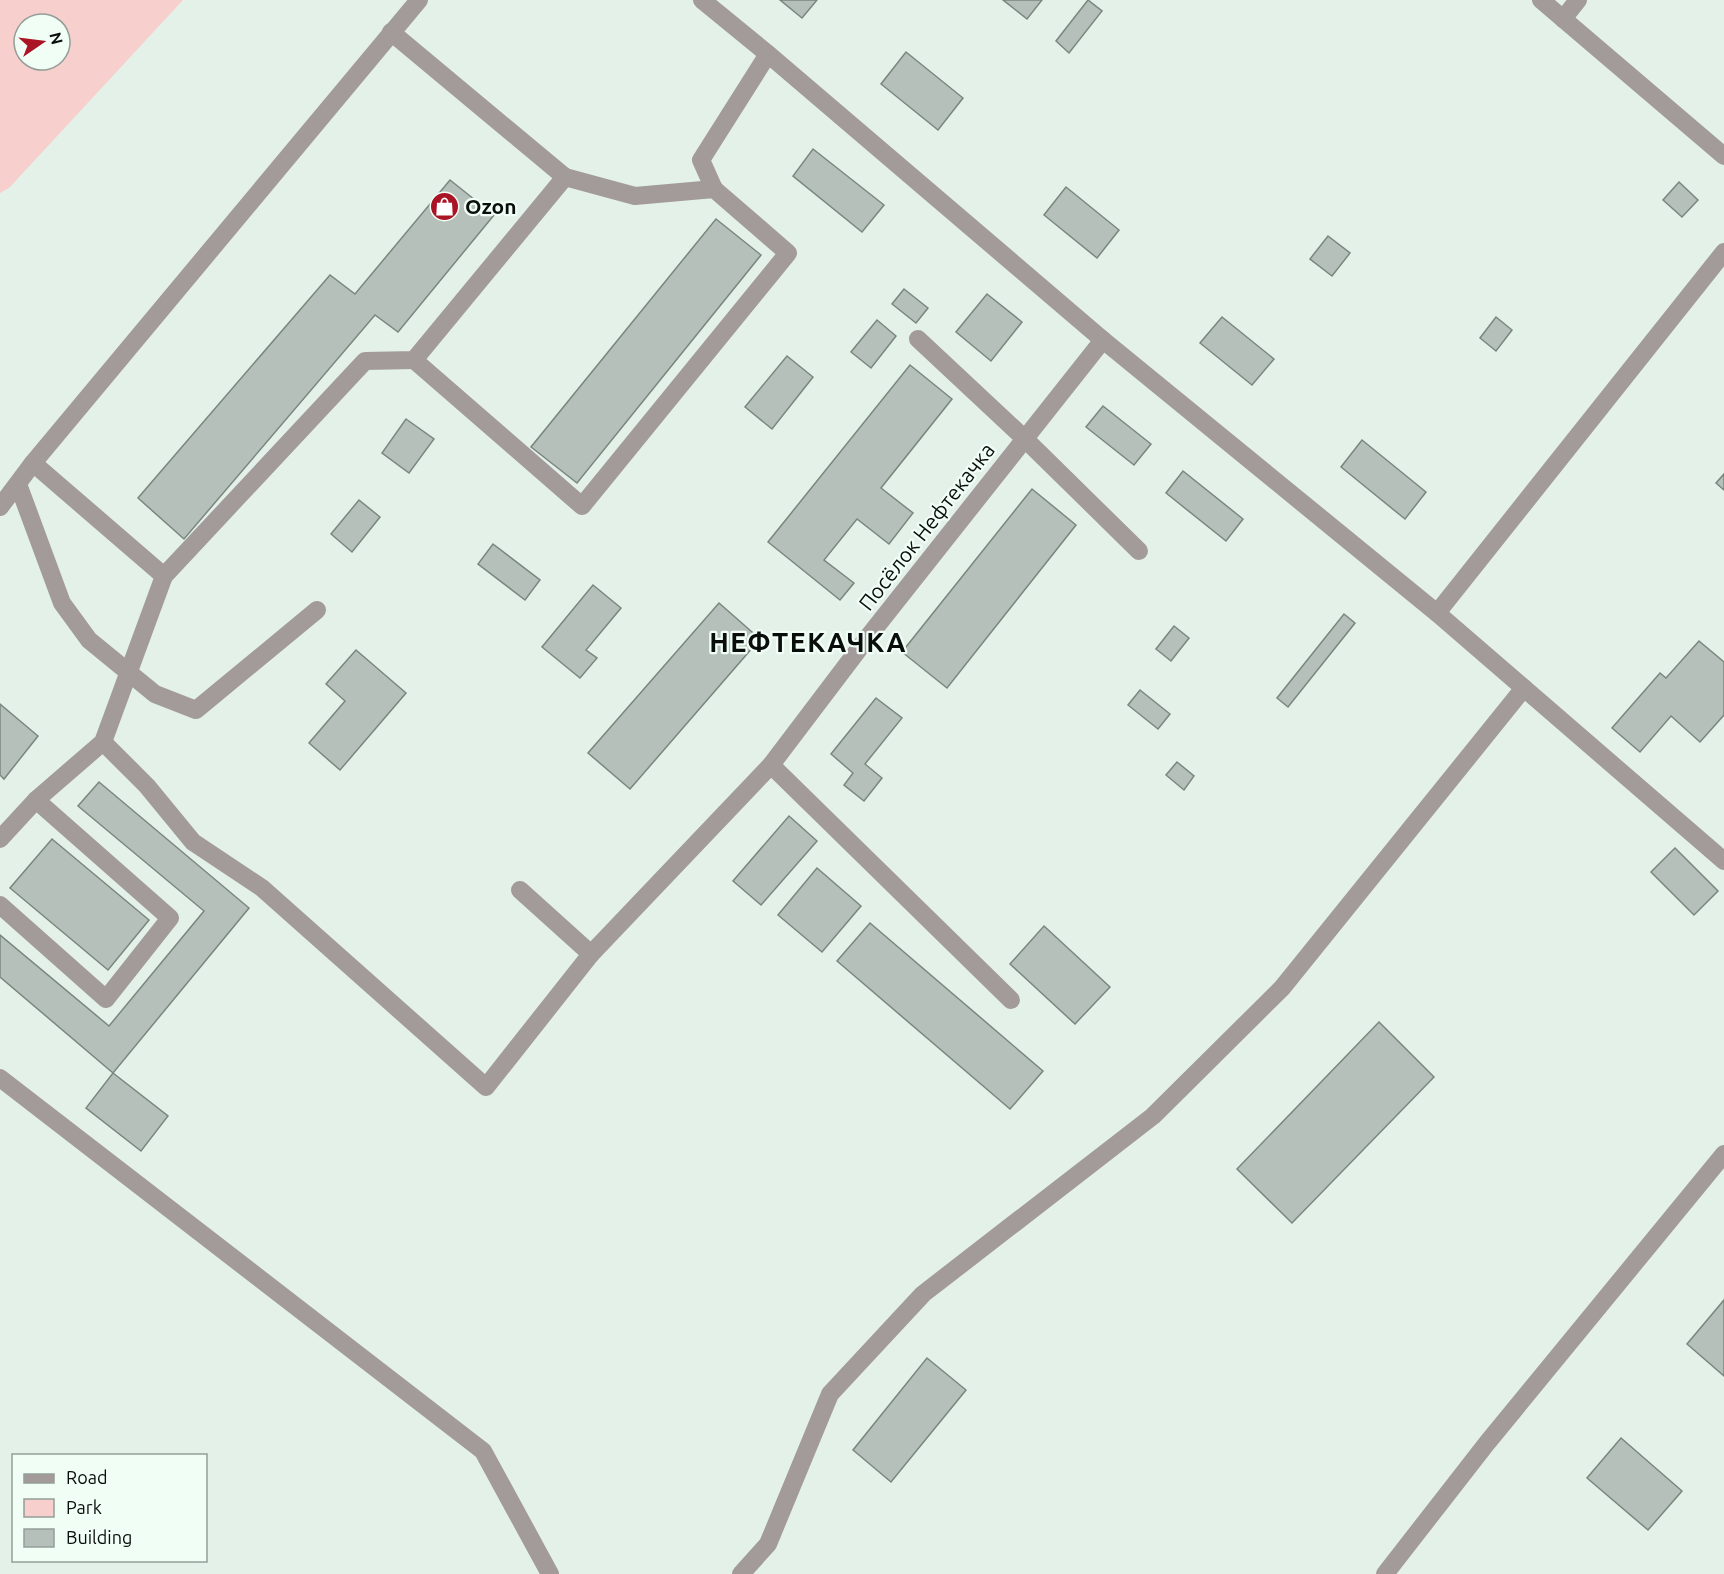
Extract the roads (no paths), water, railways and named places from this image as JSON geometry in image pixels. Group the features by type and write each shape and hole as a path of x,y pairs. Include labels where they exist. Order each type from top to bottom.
{"street":[{"path":"0,507 33,464 419,0"},
{"path":"702,0 1103,340 1437,613 1724,861"},
{"path":"1541,0 1724,156"},
{"path":"1563,19 1578,0"},
{"path":"391,32 565,177 635,196 714,189"},
{"path":"0,839 36,800 103,742 164,576 364,361 414,360 582,506 788,253 714,189 701,160 768,54"},
{"path":"414,360 565,177"},
{"path":"1437,613 1724,252"},
{"path":"918,339 1025,439 1139,551"},
{"name":"Посёлок Нефтекачка","path":"103,742 147,786 193,842 262,888 486,1087 591,954 771,765 868,637 1103,340"},
{"path":"33,464 164,576"},
{"path":"18,484 62,603 89,640 155,694 196,710 317,610"},
{"path":"741,1574 768,1544 830,1394 923,1294 1153,1116 1282,988 1524,688"},
{"path":"771,765 1011,1000"},
{"path":"0,905 106,999 170,918 36,800"},
{"path":"520,890 591,954"},
{"path":"0,1078 483,1451 550,1574"},
{"path":"1385,1574 1487,1443 1724,1154"}],"place":[{"name":"Ozon","path":"444,207"}],"district":[{"name":"НЕФТЕКАЧКА","path":"808,643"}]}
